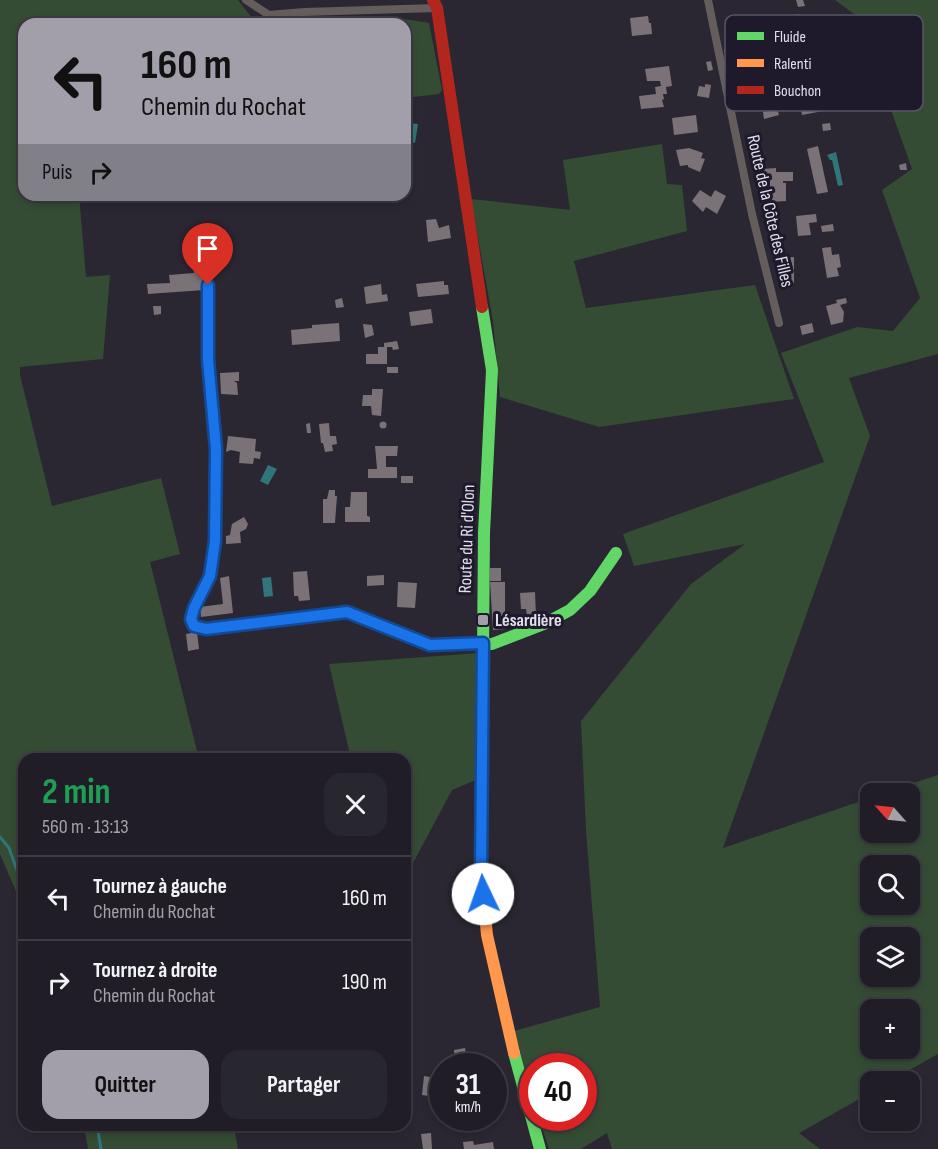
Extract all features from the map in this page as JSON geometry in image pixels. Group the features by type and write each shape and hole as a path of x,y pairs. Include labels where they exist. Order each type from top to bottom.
{"street":[{"path":"246,0 269,15 435,4"},
{"name":"Route de la Côte des Filles","path":"708,0 725,83"},
{"name":"Route du Ri d'Olon","path":"435,4 492,370 484,533 481,873 487,935 508,1029 540,1149"},
{"name":"Route de la Côte des Filles","path":"731,111 752,214 779,323"},
{"path":"208,285 208,360 216,449 215,537 210,576 191,619 194,626 206,629 347,612 430,645 492,644 544,624 570,610 590,591 616,553"}],"green space":[{"path":"0,0 238,0 252,18 18,18 18,201 80,201 86,277 110,275 103,359 20,367 20,375 52,506 161,478 180,554 150,562 198,753 18,753 18,896 0,854"},
{"path":"835,0 938,0 938,354 849,378 870,436 723,848 860,801 860,843 920,843 920,783 914,783 938,775 938,1054 908,1071 860,1071 860,1099 799,1133 820,1149 612,1149 607,1133 581,1149 549,1149 543,1131 597,1131 597,1053 520,1053 514,1031 600,1007 586,830 581,721 691,584 745,544 634,566 623,534 824,462 781,353 857,327 893,331 920,298 882,190 912,169 891,111 923,111 923,15 855,15"},
{"path":"386,16 398,18 365,18"},
{"path":"411,20 429,23 442,90 439,94 411,97"},
{"path":"662,144 667,184 682,185 687,231 574,261 586,308 755,285 794,399 599,427 500,397 493,321 471,199 570,210 563,160"},
{"path":"479,653 478,779 452,790 413,863 411,863 411,753 350,753 329,664"},
{"path":"85,1131 235,1131 238,1149 88,1149"}],"water":[{"path":"411,123 418,124 415,143 411,142"},
{"path":"836,152 843,185 838,186 832,160 827,155"},
{"path":"268,465 277,469 268,485 260,481"},
{"path":"271,577 273,596 264,597 262,578"}],"building":[{"path":"796,0 803,0 805,6 798,7"},
{"path":"648,16 652,34 632,36 630,18"},
{"path":"711,61 713,70 708,71 706,62"},
{"path":"669,66 672,86 666,87 667,94 663,94 664,107 641,109 639,96 656,94 655,87 661,86 660,81 647,81 645,69"},
{"path":"705,84 711,85 709,98 697,96 699,86 705,87"},
{"path":"778,111 779,115 764,119 763,112"},
{"path":"801,111 823,111 802,115"},
{"path":"696,115 698,132 674,135 672,118"},
{"path":"830,123 831,130 823,131 822,124"},
{"path":"818,146 828,192 817,194 807,149"},
{"path":"689,148 703,153 701,158 705,159 700,172 688,165 680,166 676,150"},
{"path":"906,163 907,170 900,170 899,165"},
{"path":"776,168 776,172 793,172 793,181 783,181 786,183 786,201 770,202 770,180 761,180 761,169"},
{"path":"700,190 711,197 715,190 726,196 717,214 706,207 703,212 692,201"},
{"path":"816,214 817,222 809,223 811,235 798,236 796,216"},
{"path":"436,219 439,228 449,225 451,238 428,242 426,220"},
{"path":"833,224 834,231 822,232 821,226"},
{"path":"831,247 832,255 839,254 841,267 837,268 839,276 827,278 822,248"},
{"path":"794,257 794,282 791,288 782,289 779,279 781,279 781,258"},
{"path":"206,262 207,271 202,272 204,290 148,294 147,284 170,283 169,275 194,273 193,264"},
{"path":"444,281 444,285 448,285 449,294 418,297 416,284"},
{"path":"381,284 382,295 387,294 388,301 366,304 364,287"},
{"path":"342,298 344,307 336,308 335,300"},
{"path":"846,298 847,303 840,305 844,312 843,322 831,325 826,306 837,303 836,300"},
{"path":"153,306 161,306 161,314 154,315"},
{"path":"431,309 433,323 411,326 409,312"},
{"path":"339,323 340,341 292,345 291,330 312,328 312,325"},
{"path":"812,323 814,332 802,335 800,326"},
{"path":"363,324 372,325 374,335 365,338"},
{"path":"397,341 399,349 393,350 392,347 387,347 387,364 366,364 366,354 378,354 378,347 384,347 384,343"},
{"path":"387,367 398,367 398,373 387,373"},
{"path":"239,372 239,381 234,381 237,383 238,395 221,394 220,373"},
{"path":"372,389 383,389 381,416 372,415 371,406 362,406 363,395 372,395"},
{"path":"383,422 386,425 383,428 380,425"},
{"path":"310,423 311,433 307,433 306,424"},
{"path":"329,423 330,436 336,436 337,444 332,445 333,451 325,452 323,443 321,443 319,424"},
{"path":"228,436 256,439 255,451 261,452 260,459 254,458 253,464 239,463 240,452 231,450 226,452"},
{"path":"375,446 398,446 397,456 386,456 386,467 397,467 397,478 368,478 368,469 377,469"},
{"path":"401,476 413,476 413,483 401,483"},
{"path":"329,490 335,490 335,496 337,496 335,523 323,523 323,499 327,499"},
{"path":"351,492 367,492 367,516 370,517 370,522 345,522 345,507 350,507"},
{"path":"244,517 248,524 246,529 240,532 241,543 226,544 226,536 230,535 232,524"},
{"path":"490,568 501,568 501,581 490,581"},
{"path":"307,571 310,600 299,601 298,596 294,596 293,572"},
{"path":"384,575 384,585 367,586 367,576"},
{"path":"229,576 233,613 201,617 200,607 223,604 220,578"},
{"path":"398,582 417,583 415,608 397,607"},
{"path":"490,582 505,582 505,629 493,630"},
{"path":"535,592 536,616 527,615 526,609 521,609 520,593"},
{"path":"197,632 199,649 188,651 186,634"},
{"path":"465,1048 466,1053 454,1053 454,1050"},
{"path":"424,1076 429,1077 429,1096 422,1095"},
{"path":"431,1133 432,1149 423,1149 421,1134"},
{"path":"473,1141 474,1145 493,1142 494,1149 464,1149 463,1142"}],"waterway":[{"path":"0,837 9,848 18,873"},
{"path":"98,1131 101,1149"}],"traffic: fast":[{"path":"208,285 208,360 216,449 214,553 210,576 194,608 191,619 194,626 206,629 347,612 430,645 492,644 544,624 570,610 590,591 616,553"},
{"path":"482,307 492,370 484,533 482,774"},
{"path":"514,1053 540,1149"}],"traffic: slow":[{"path":"482,774 481,873 487,935 514,1053"}],"traffic: jam":[{"path":"433,0 437,8 482,307"}],"place":[{"name":"Lésardière","path":"483,620"}],"route":[{"path":"208,285 208,360 216,449 214,553 210,576 194,608 191,619 194,626 206,629 347,612 430,645 483,643 481,873 483,894"}]}
